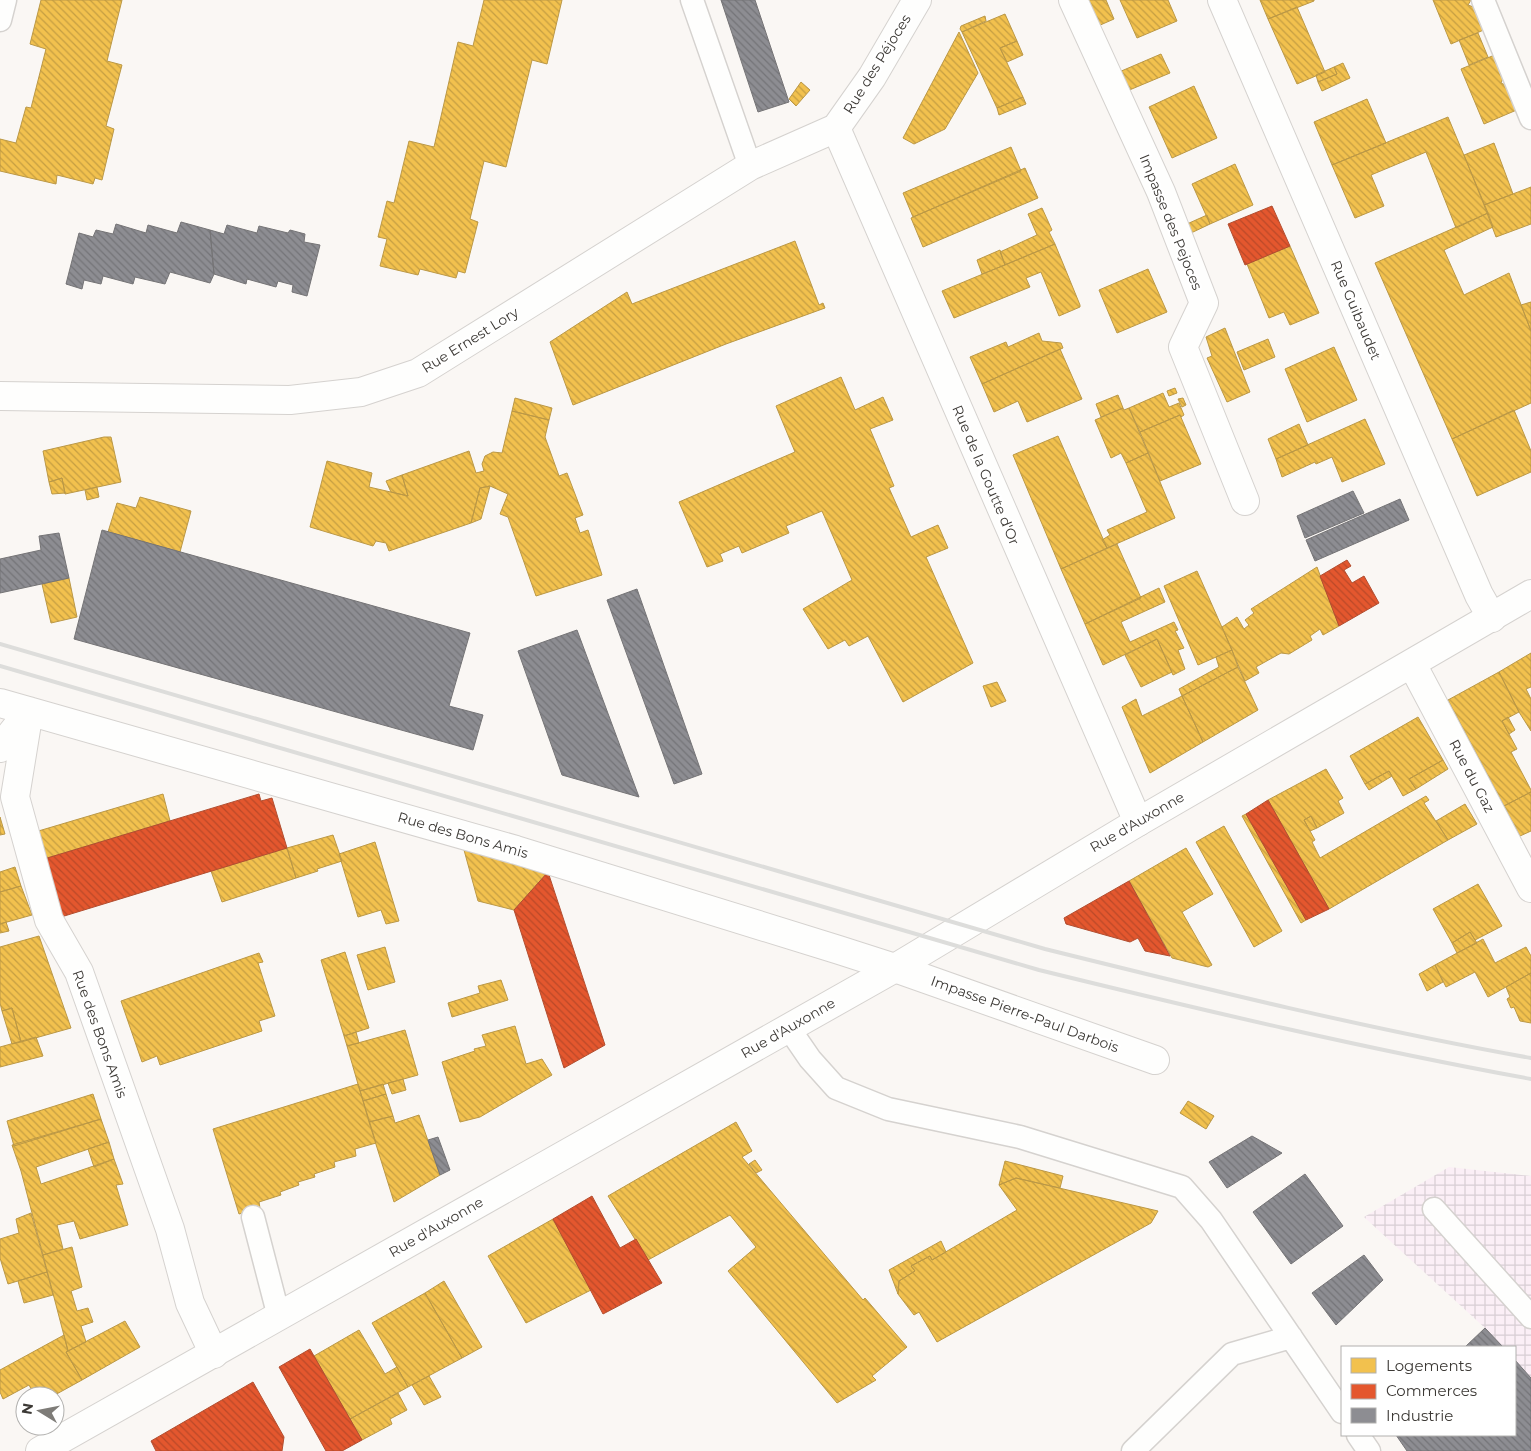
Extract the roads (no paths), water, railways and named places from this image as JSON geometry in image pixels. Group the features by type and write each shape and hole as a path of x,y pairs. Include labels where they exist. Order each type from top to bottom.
{"street":[{"name":"Rue des Péjoces","path":"836,128 872,77 917,0"},
{"name":"Impasse des Pejoces","path":"1072,0 1161,192 1204,303 1183,347 1245,501"},
{"name":"Rue Guibaudet","path":"1222,0 1479,595 1492,618"},
{"name":"Rue Ernest Lory","path":"0,396 290,400 361,392 418,373 750,166 836,128"},
{"name":"Rue de la Goutte d'Or","path":"836,128 1138,822"},
{"name":"Rue d'Auxonne","path":"40,1451 895,968 1138,822 1531,594"},
{"name":"Rue du Gaz","path":"1412,664 1531,888"},
{"name":"Rue des Bons Amis","path":"0,703 516,850 895,968"},
{"name":"Rue des Bons Amis","path":"28,711 16,796 49,920 79,972 170,1229 190,1303 214,1354"},
{"path":"0,748 28,711"},
{"name":"Impasse Pierre-Paul Darbois","path":"895,968 1155,1060"}],"lane":[{"path":"0,20 5,0"},
{"path":"692,0 750,166"},
{"path":"1484,0 1531,118"},
{"path":"788,1027 810,1059 836,1088 888,1109 1020,1137 1182,1187 1211,1220 1341,1411"},
{"path":"1434,1209 1531,1317"},
{"path":"253,1218 279,1317"},
{"path":"1134,1451 1232,1354 1291,1337"},
{"path":"1359,1436 1369,1451"}],"railway":[{"path":"0,644 1045,949 1348,1021 1531,1058"},
{"path":"0,666 1039,970 1284,1028 1407,1055 1531,1079"}]}
